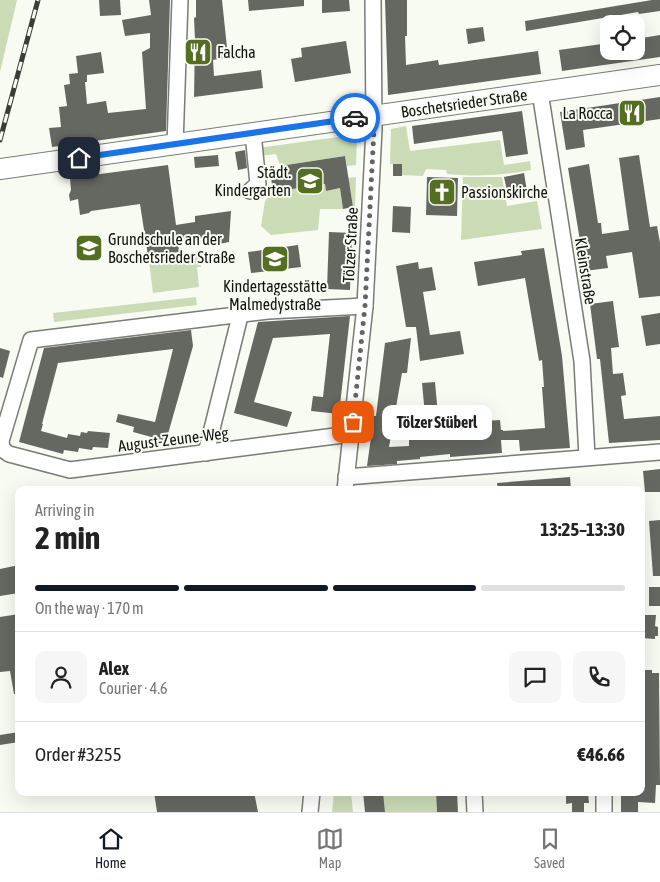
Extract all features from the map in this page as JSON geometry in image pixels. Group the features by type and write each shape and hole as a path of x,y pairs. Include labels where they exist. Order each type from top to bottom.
{"main road":[{"name":"Boschetsrieder Straße","path":"0,169 660,75"}],"street":[{"path":"175,145 180,0"},
{"name":"Tölzer Straße","path":"346,484 365,306 374,115 373,0"},
{"name":"Kleinstraße","path":"540,92 582,361 587,457"},
{"path":"250,191 258,184 253,133"},
{"path":"206,453 240,316 303,308 365,306"},
{"name":"August-Zeune-Weg","path":"240,316 31,340 2,441 2,449 9,454 70,470 351,434"},
{"path":"346,484 587,457 660,452"},
{"path":"310,812 312,796"},
{"path":"474,796 475,812"},
{"path":"604,796 604,812"}],"green space":[{"path":"0,0 17,0 0,72"},
{"path":"406,126 410,151 500,140 504,165 530,161 531,170 500,174 468,175 447,174 446,170 426,169 423,176 402,175 402,164 390,164 391,129"},
{"path":"353,135 357,140 356,165 347,166 345,156 280,166 276,154 259,156 258,148"},
{"path":"356,177 355,207 353,207 348,178"},
{"path":"463,177 502,177 507,206 537,201 542,229 461,240"},
{"path":"325,184 326,191 340,188 343,209 320,209 318,230 271,235 261,226 265,201 273,192"},
{"path":"200,255 201,267 197,267 199,287 153,293 149,262"},
{"path":"196,297 197,305 54,322 53,313"},
{"path":"334,796 351,796 353,812 332,812"},
{"path":"383,796 436,796 437,812 385,812"}],"building":[{"path":"99,0 120,0 121,15 100,16"},
{"path":"149,0 170,0 166,131 52,147 49,128 61,127 59,107 67,106 64,85 70,84 69,74 78,73 76,56 101,52 104,73 87,75 87,82 85,82 87,104 106,101 108,113 146,109 142,52 150,48 150,33 125,36 122,20 151,15"},
{"path":"196,0 222,0 228,57 213,60 214,76 261,70 263,88 194,97 194,18 196,17"},
{"path":"248,0 304,0 304,6 249,11"},
{"path":"322,0 349,0 350,11 322,13"},
{"path":"385,0 407,0 406,65 438,60 439,65 538,51 541,74 388,95"},
{"path":"660,0 660,11 639,14 638,12 620,15 600,15 600,18 526,31 525,21"},
{"path":"483,27 485,41 468,44 466,29"},
{"path":"660,35 660,57 645,59 645,38"},
{"path":"346,41 351,73 295,82 291,59 302,57 301,48"},
{"path":"600,44 600,60 639,60 562,71 559,50"},
{"path":"660,97 660,119 583,130 585,147 566,150 560,112"},
{"path":"522,111 528,154 506,157 502,131 414,144 412,126"},
{"path":"245,150 247,168 238,170 235,152"},
{"path":"218,155 219,166 195,168 194,157"},
{"path":"639,155 650,227 657,226 660,243 660,296 639,298 632,252 606,256 608,268 585,271 568,168 589,164 598,223 601,223 602,234 629,230 619,158"},
{"name":"Städt. Kindergarten","path":"345,156 353,207 343,209 340,188 326,191 325,184 273,192 271,177 281,175 280,166"},
{"path":"393,164 402,164 402,176 393,176"},
{"path":"168,165 176,225 195,222 195,216 231,211 229,242 214,245 213,237 178,242 179,252 148,256 140,204 91,211 80,215 78,199 70,201 70,178"},
{"path":"524,173 528,197 509,200 504,177"},
{"name":"Passionskirche","path":"427,177 458,178 457,216 426,215"},
{"path":"393,206 411,207 410,233 392,232"},
{"path":"329,232 352,233 350,290 327,289"},
{"name":"Kindertagesstätte Malmedystraße","path":"298,245 301,267 251,273 248,252"},
{"path":"544,248 562,356 570,448 520,451 519,440 501,440 502,453 450,457 450,454 397,461 397,464 367,466 374,416 376,416 385,343 411,338 407,373 402,373 389,447 409,446 409,436 418,436 416,427 426,426 422,383 435,382 441,433 485,430 484,421 500,420 501,430 503,431 545,428 542,360 539,361 525,278 478,286 474,262 522,255 521,251"},
{"path":"418,262 419,269 432,267 436,290 423,292 430,335 460,331 464,354 420,361 416,327 406,327 396,266"},
{"path":"613,301 619,347 611,348 613,374 623,373 626,395 621,396 624,419 660,416 660,440 609,443 600,359 597,359 590,304"},
{"path":"660,313 660,344 646,346 641,316"},
{"path":"350,316 339,414 311,411 313,396 323,397 330,334 273,338 254,402 292,412 287,427 234,413 258,322"},
{"path":"191,330 193,346 166,441 133,432 134,427 116,422 118,414 155,422 173,349 58,363 41,431 67,438 68,434 80,436 81,432 87,433 88,431 110,433 108,448 93,447 92,450 79,448 78,452 64,450 63,454 19,442 44,348"},
{"path":"0,348 10,351 3,378 0,377"},
{"path":"660,469 660,492 645,492 643,471"},
{"path":"570,477 571,486 497,486 497,483"},
{"path":"660,520 660,576 653,576 649,521"},
{"path":"15,566 15,594 0,596 0,569"},
{"path":"649,587 660,587 660,606 649,606"},
{"path":"15,615 15,694 10,671 0,672 0,617"},
{"path":"645,615 656,615 655,626 658,627 658,636 655,636 655,639 645,638"},
{"path":"645,670 652,670 652,673 659,673 660,785 656,785 655,803 638,802 638,812 621,812 621,796 645,796"},
{"path":"15,733 15,743 0,745 0,735"},
{"path":"155,796 255,796 258,812 157,812"},
{"path":"363,796 383,796 385,812 365,812"},
{"path":"436,796 457,796 458,812 437,812"},
{"path":"566,796 588,796 589,803 584,803 584,812 572,812 572,803 566,804"}],"railway":[{"path":"0,140 38,0"}],"way so far":[{"path":"353,422 365,306 374,115 355,118"}],"place":[{"name":"Falcha","path":"198,52"},
{"name":"La Rocca","path":"632,113"},
{"name":"Städt. Kindergarten","path":"310,181"},
{"name":"Passionskirche","path":"442,192"},
{"name":"Grundschule an der Boschetsrieder Straße","path":"89,248"},
{"name":"Kindertagesstätte Malmedystraße","path":"275,259"},
{"name":"Tölzer Stüberl","path":"353,422"}],"route":[{"path":"79,158 355,118"}]}
